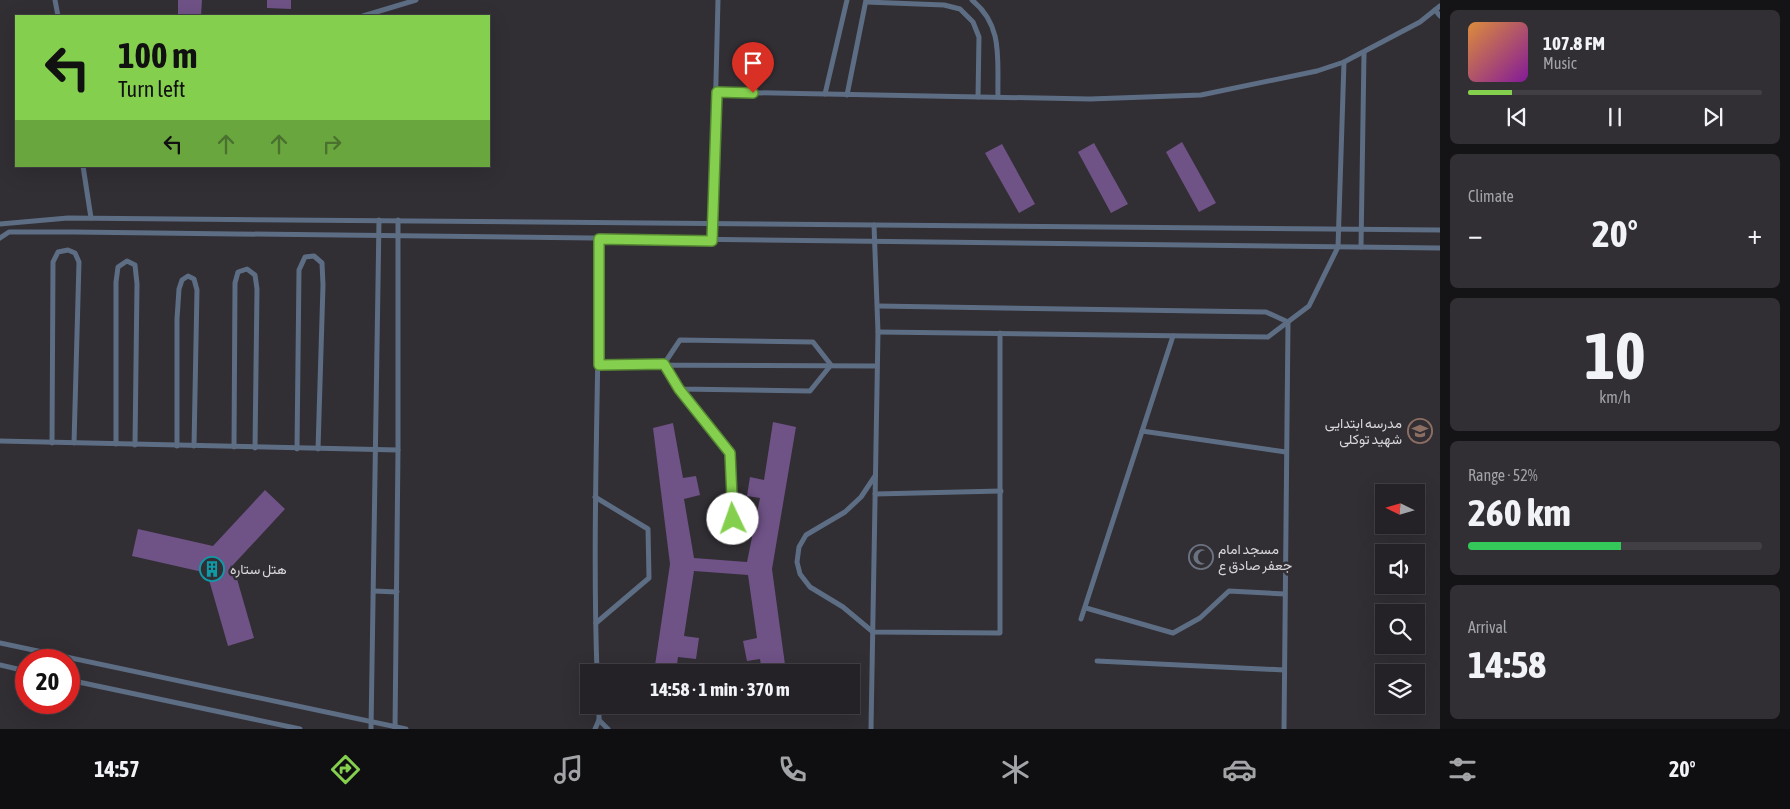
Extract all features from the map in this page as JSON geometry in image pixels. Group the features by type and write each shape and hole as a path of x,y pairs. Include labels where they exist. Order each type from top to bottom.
{"lane":[{"path":"55,0 58,15"},
{"path":"366,15 416,0"},
{"path":"712,241 718,0"},
{"path":"825,94 847,0"},
{"path":"972,0 985,10 996,34 998,97"},
{"path":"847,95 866,1 944,5 960,9 973,22 979,37 978,97"},
{"path":"717,92 1090,99 1201,95 1317,71 1344,62 1420,22 1440,6"},
{"path":"1435,10 1440,16"},
{"path":"1360,248 1364,53"},
{"path":"878,332 1268,337 1309,306 1338,247 1344,62"},
{"path":"83,167 90,218"},
{"path":"0,224 90,218 1440,230"},
{"path":"371,729 379,220"},
{"path":"395,728 398,220"},
{"path":"871,729 878,366 878,306 874,224"},
{"path":"0,238 8,232 1440,248"},
{"path":"597,664 596,497 599,239"},
{"path":"52,443 53,262 58,252 68,250 75,253 79,262 74,443"},
{"path":"297,449 299,270 305,257 314,256 322,263 323,285 318,449"},
{"path":"116,444 116,282 118,266 127,260 136,265 137,284 134,445"},
{"path":"234,447 235,283 238,272 247,269 255,274 256,289 255,448"},
{"path":"177,446 177,319 179,289 182,280 188,276 194,279 197,290 194,446"},
{"path":"878,306 1266,312 1288,322"},
{"path":"1284,729 1288,322"},
{"path":"875,476 861,497 845,512 806,535 799,547 796,562 800,574 810,587 843,607 873,632 1000,633 1000,333"},
{"path":"1081,620 1173,336"},
{"path":"664,364 680,340 813,342 831,365"},
{"path":"664,364 679,389 730,453 733,519"},
{"path":"599,365 878,366"},
{"path":"679,389 810,391 831,365"},
{"path":"1142,430 1286,452"},
{"path":"0,441 398,450"},
{"path":"875,494 1001,491"},
{"path":"596,497 648,528 649,568 649,578 596,623"},
{"path":"374,591 397,592"},
{"path":"1086,608 1173,633 1200,618 1229,591 1285,594"},
{"path":"0,643 406,729"},
{"path":"1097,661 1284,670"},
{"path":"0,666 15,669"},
{"path":"80,682 300,729"},
{"path":"595,729 599,720 599,714"},
{"path":"599,720 608,729"}],"building":[{"path":"178,0 202,0 201,15 178,15"},
{"path":"267,0 291,0 291,9 267,8"},
{"path":"1182,142 1216,203 1199,212 1166,152"},
{"path":"1094,143 1128,204 1111,213 1078,152"},
{"path":"1002,144 1035,204 1019,213 985,153"},
{"path":"773,422 796,427 772,569 785,664 761,664 760,659 747,661 743,641 757,638 748,575 694,571 684,636 699,638 696,659 678,657 677,664 655,664 670,564 653,428 673,423 683,478 696,476 700,495 684,499 694,558 747,562 760,498 747,496 750,477 764,480"},
{"name":"هتل ستاره","path":"265,490 285,509 233,565 254,638 228,646 207,573 132,556 138,529 213,546"}],"place":[{"name":"مدرسه ابتدایی شهید توکلی","path":"1420,431"},
{"name":"مسجد امام جعفر صادق ع","path":"1201,557"},
{"name":"هتل ستاره","path":"212,569"}],"route":[{"path":"733,519 730,453 679,389 664,364 599,365 599,239 712,241 717,92 753,93"}]}
